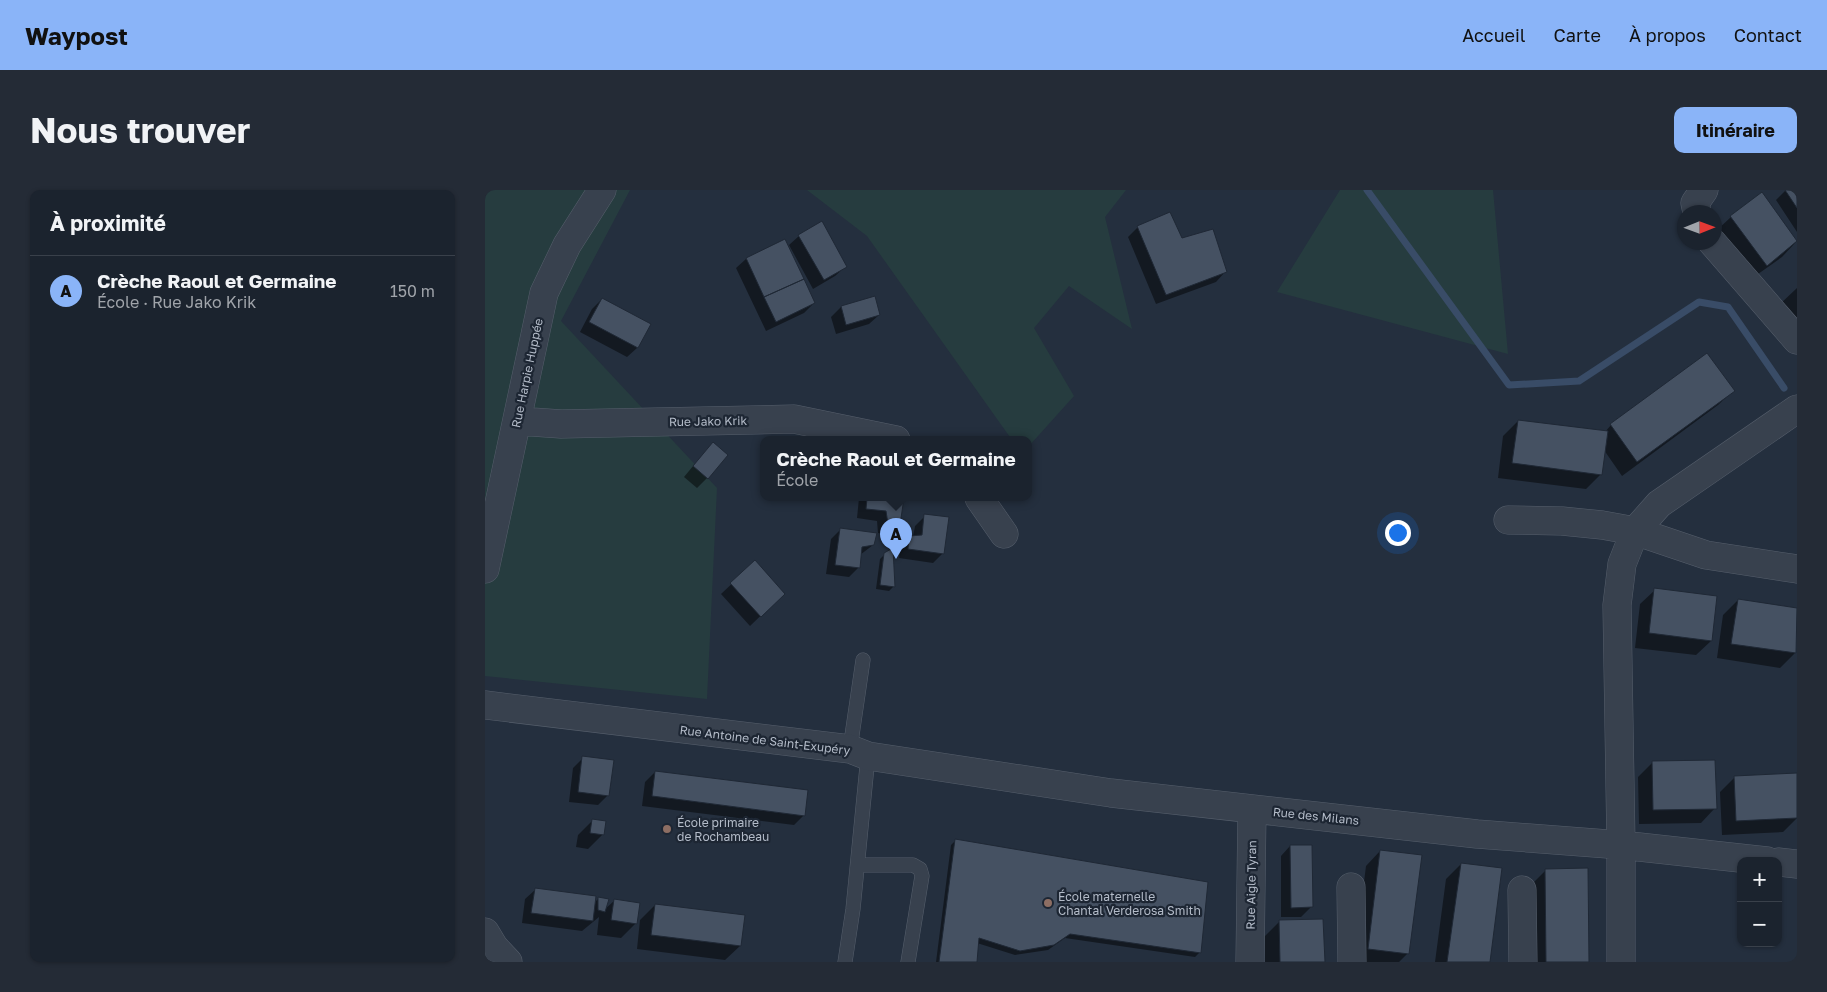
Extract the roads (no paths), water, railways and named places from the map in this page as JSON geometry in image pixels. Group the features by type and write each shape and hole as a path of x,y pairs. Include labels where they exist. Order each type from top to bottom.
{"street":[{"name":"Rue Harpie Huppée","path":"485,569 544,293 567,245 602,190"},
{"path":"1695,205 1704,190"},
{"path":"1719,250 1797,340"},
{"path":"1621,962 1617,605 1622,564 1635,531 1659,504 1797,409"},
{"name":"Rue Jako Krik","path":"518,421 561,424 794,419 877,436"},
{"path":"981,501 1004,534"},
{"path":"1508,520 1562,521 1602,525 1635,531 1706,555 1797,569"},
{"name":"Rue Antoine de Saint-Exupéry","path":"485,705 859,752"},
{"name":"Rue des Milans","path":"859,752 1111,794 1477,834 1621,845 1737,858"},
{"name":"Rue Aigle Tyran","path":"1250,962 1252,809"},
{"path":"1782,862 1797,864"},
{"path":"1351,886 1352,962"},
{"path":"1522,890 1523,962"},
{"path":"485,932 494,947 508,962"}],"lane":[{"path":"859,752 863,660"},
{"name":"Rue Antoine de Saint-Exupéry","path":"845,962 858,866 859,752"},
{"path":"858,866 913,865 920,869 922,876 908,962"}],"waterway":[{"path":"1367,190 1509,385 1579,381 1699,302 1728,307 1784,388"}],"place":[{"name":"Crèche Raoul et Germaine","path":"896,559"},
{"name":"École primaire de Rochambeau","path":"667,829"},
{"name":"École maternelle Chantal Verderosa Smith","path":"1048,903"}]}
